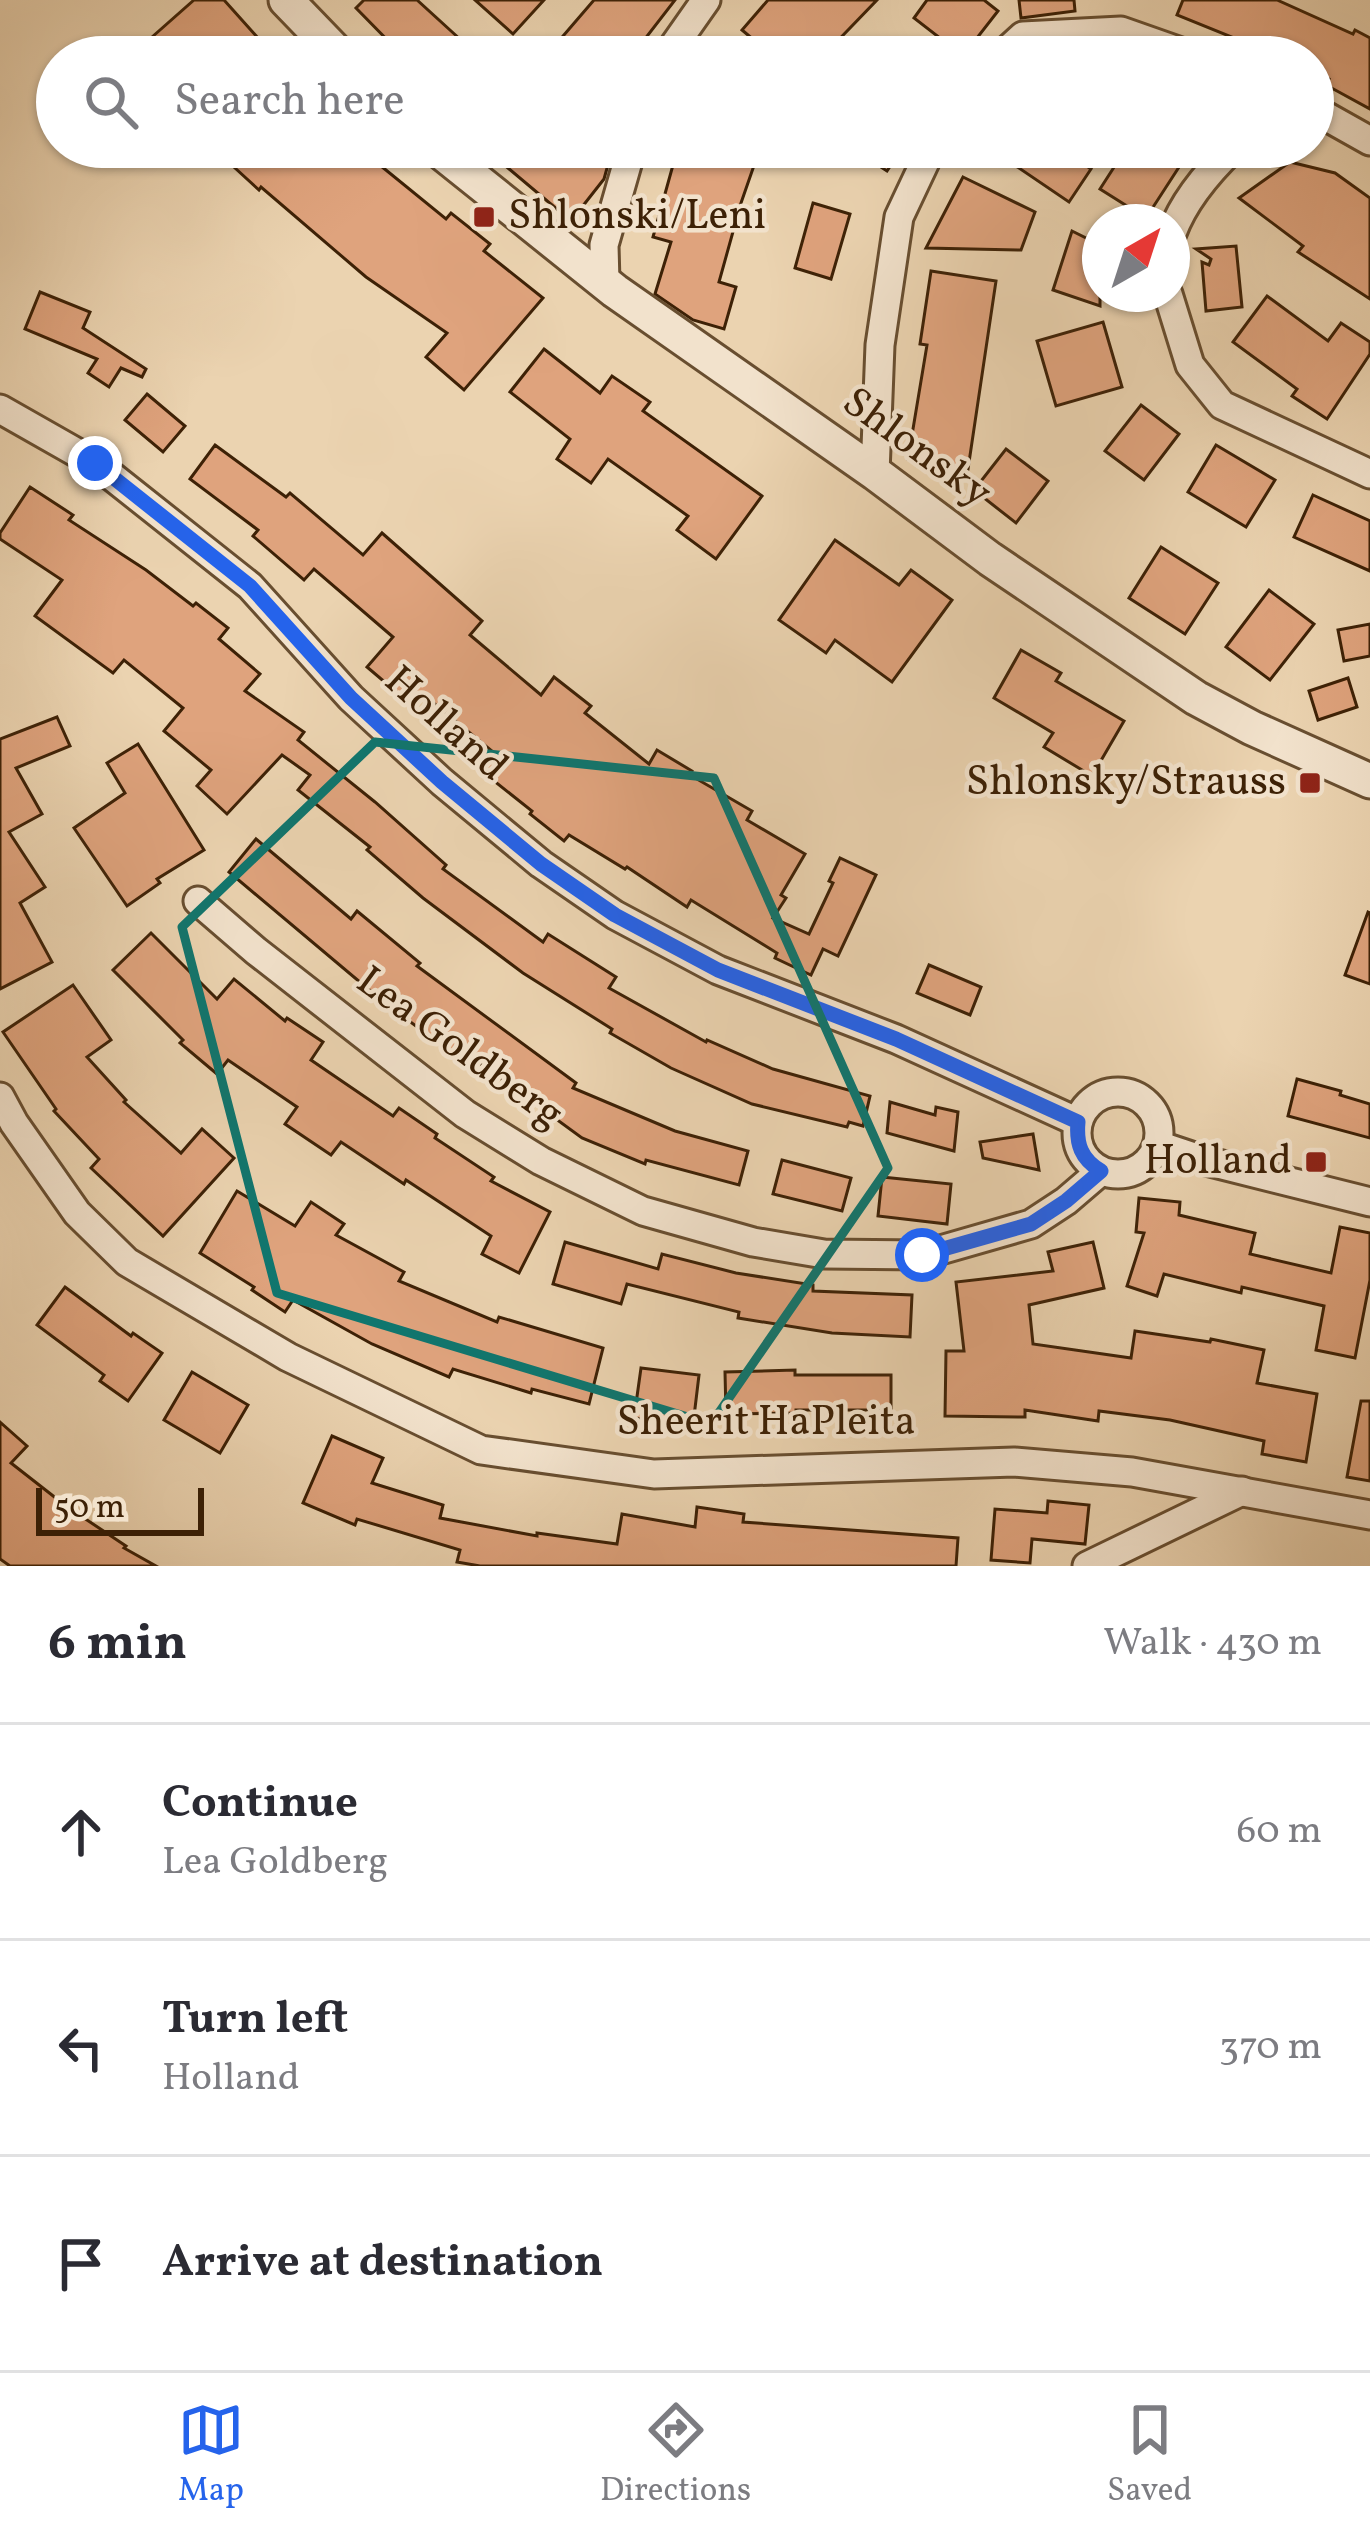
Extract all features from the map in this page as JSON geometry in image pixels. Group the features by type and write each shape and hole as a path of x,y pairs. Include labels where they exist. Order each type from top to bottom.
{"street":[{"path":"286,0 321,36"},
{"path":"681,36 706,0"},
{"path":"1023,36 1121,32 1133,36"},
{"path":"1334,121 1370,141"},
{"name":"Shlonsky","path":"461,168 605,282 990,559 1196,698 1370,782"},
{"path":"605,282 604,245 626,168"},
{"path":"875,473 880,345 899,217 922,168"},
{"path":"1187,204 1212,168"},
{"path":"1174,312 1190,364 1222,405 1370,474"},
{"name":"Holland","path":"0,409 95,463 250,586 351,698 442,782 541,864 615,915 718,970 896,1039 1078,1122"},
{"name":"Lea Goldberg","path":"198,901 465,1114 541,1161 643,1211 753,1241 824,1254 922,1255 1031,1224 1101,1171"},
{"path":"1128,1093 1144,1101 1155,1115 1158,1145 1136,1171 1101,1171 1077,1143 1078,1122 1085,1107 1099,1096 1128,1093"},
{"name":"Sheerit HaPleita","path":"0,1097 77,1213 127,1262 287,1357 481,1450 654,1474 1014,1462 1132,1472 1370,1515"},
{"path":"1158,1145 1370,1202"},
{"path":"1088,1566 1242,1491"}],"highlighted area":[{"path":"375,742 714,778 888,1168 711,1424 277,1293 182,927"}],"building":[{"path":"194,0 224,0 256,36 153,36"},
{"path":"364,0 417,0 457,36 383,36 356,8"},
{"path":"475,0 544,0 513,34"},
{"path":"594,0 675,0 647,36 563,36"},
{"path":"768,0 877,0 842,36 749,36 742,30"},
{"path":"927,0 984,0 998,11 979,36 937,36 914,18"},
{"path":"1019,0 1074,0 1075,11 1021,18"},
{"path":"1183,0 1277,0 1353,34 1355,30 1370,38 1370,109 1334,89 1334,36 1229,36 1177,15"},
{"path":"235,168 383,168 446,219 451,213 490,244 484,251 543,298 464,390 426,357 447,333 366,277 261,187 259,190"},
{"path":"508,168 607,168 604,179 571,221"},
{"path":"672,168 753,168 719,282 736,287 724,329 693,320 655,294 671,242 653,237"},
{"path":"1019,168 1091,169 1069,202"},
{"path":"1114,168 1178,168 1155,204 1124,204 1100,189"},
{"path":"1282,168 1315,168 1335,173 1370,198 1370,299 1298,252 1303,246 1239,198"},
{"path":"963,177 1035,212 1021,250 926,248"},
{"path":"813,203 850,214 831,279 795,268"},
{"path":"1072,231 1082,236 1082,300 1053,290"},
{"path":"1236,246 1242,307 1206,311 1202,262 1209,265 1211,259 1196,249"},
{"path":"931,271 996,281 968,469 908,459 927,345 920,344"},
{"path":"40,292 90,312 83,328 146,369 142,377 121,368 109,387 88,373 97,359 25,329"},
{"path":"1267,296 1328,341 1341,323 1370,342 1370,354 1327,419 1292,396 1297,389 1233,342"},
{"path":"1103,322 1122,387 1056,406 1037,341"},
{"path":"544,349 600,393 612,376 650,402 643,411 762,496 716,559 677,530 688,516 608,459 591,483 557,459 570,439 510,392"},
{"path":"147,394 185,426 163,452 125,420"},
{"path":"1141,405 1179,434 1144,480 1105,451"},
{"path":"215,445 286,497 290,493 363,555 382,533 482,621 470,635 541,695 554,677 591,706 585,713 649,764 657,750 752,811 747,820 805,854 773,918 809,934 840,858 876,875 838,956 823,949 811,975 775,958 777,953 691,900 687,907 569,835 564,841 530,814 479,769 493,752 424,695 414,707 367,667 393,637 314,569 304,580 253,536 258,530 190,479"},
{"path":"1216,445 1275,480 1246,527 1188,492"},
{"path":"1006,449 1048,481 1016,523 974,490"},
{"path":"30,487 73,515 69,520 228,628 219,639 260,674 245,691 304,732 298,740 446,865 443,869 543,942 548,934 616,977 609,988 706,1042 773,1069 870,1096 863,1126 849,1122 847,1127 752,1104 671,1068 610,1033 612,1029 523,973 423,898 367,850 370,847 298,790 310,775 282,755 227,814 197,786 211,770 164,731 183,708 124,660 113,673 35,616 62,580 0,539"},
{"path":"1313,495 1370,521 1370,571 1294,537"},
{"path":"835,540 899,585 911,570 952,600 892,682 835,640 826,653 779,620"},
{"path":"1161,547 1218,583 1185,634 1129,598"},
{"path":"1269,590 1314,624 1270,680 1226,647"},
{"path":"1370,624 1370,656 1344,661 1338,630"},
{"path":"1021,650 1061,673 1056,681 1124,721 1092,776 1044,747 1053,733 994,698"},
{"path":"1348,678 1357,707 1318,720 1309,691"},
{"path":"57,717 70,746 16,768 42,814 9,832 45,887 20,903 52,962 0,989 0,739"},
{"path":"138,744 204,850 157,879 160,883 127,906 74,828 125,793 107,763"},
{"path":"256,839 351,919 357,911 420,963 417,966 576,1083 573,1088 675,1131 748,1151 739,1185 646,1160 645,1164 582,1138 474,1059 469,1065 386,1004 229,872"},
{"path":"1370,913 1370,984 1345,975"},
{"path":"151,933 217,999 234,979 285,1021 323,1042 311,1060 393,1116 399,1108 494,1177 491,1181 550,1212 519,1273 482,1254 491,1236 341,1142 331,1155 285,1124 297,1107 228,1060 217,1074 180,1043 183,1040 113,970"},
{"path":"929,965 981,987 970,1015 917,993"},
{"path":"73,985 111,1040 87,1057 124,1102 181,1153 202,1129 234,1158 163,1236 91,1168 99,1159 54,1111 3,1032"},
{"path":"1297,1079 1370,1104 1370,1138 1288,1116"},
{"path":"890,1102 935,1115 936,1107 958,1112 954,1151 887,1133"},
{"path":"1033,1134 1039,1170 983,1158 980,1142"},
{"path":"782,1160 851,1178 842,1211 773,1194"},
{"path":"882,1177 951,1184 947,1224 878,1216"},
{"path":"237,1191 295,1226 311,1202 344,1224 336,1235 404,1272 399,1281 497,1322 499,1317 603,1348 589,1404 532,1389 531,1393 453,1369 449,1377 372,1344 293,1300 285,1312 200,1253"},
{"path":"1139,1198 1180,1202 1179,1215 1255,1233 1250,1254 1331,1273 1340,1227 1370,1233 1370,1280 1355,1358 1316,1350 1324,1306 1164,1274 1157,1296 1127,1286 1144,1233 1136,1232"},
{"path":"565,1242 658,1269 662,1254 736,1273 813,1285 813,1291 912,1295 910,1337 832,1333 738,1318 739,1312 627,1284 621,1304 553,1284"},
{"path":"1093,1242 1104,1288 1029,1305 1033,1344 1131,1358 1135,1331 1264,1350 1257,1383 1317,1394 1306,1462 1262,1454 1264,1441 1170,1420 1099,1411 1098,1421 1025,1410 1025,1417 945,1416 946,1351 964,1351 956,1282 1053,1271 1048,1252"},
{"path":"65,1287 162,1353 128,1401 100,1381 104,1375 37,1325"},
{"path":"641,1368 699,1375 693,1425 634,1418"},
{"path":"795,1370 795,1375 891,1375 891,1410 726,1414 725,1372"},
{"path":"192,1372 248,1405 220,1453 164,1420"},
{"path":"1361,1401 1370,1401 1370,1481 1347,1477"},
{"path":"0,1422 27,1446 11,1463 124,1548 156,1566 10,1566 0,1559"},
{"path":"332,1436 383,1458 372,1483 443,1505 440,1518 537,1536 617,1544 622,1514 695,1527 697,1507 744,1514 743,1522 958,1538 956,1566 480,1566 457,1562 460,1550 357,1519 355,1525 303,1503"},
{"path":"1048,1501 1089,1505 1085,1544 1032,1539 1030,1563 991,1560 995,1509 1047,1513"}],"place":[{"name":"Shlonski/Leni","path":"484,217"},
{"name":"Shlonsky/Strauss","path":"1310,783"},
{"name":"Holland","path":"1316,1162"}],"route":[{"path":"95,463 250,586 351,698 442,782 541,864 615,915 718,970 896,1039 1078,1122 1077,1143 1101,1171 1066,1201 1031,1224 922,1255"}]}
